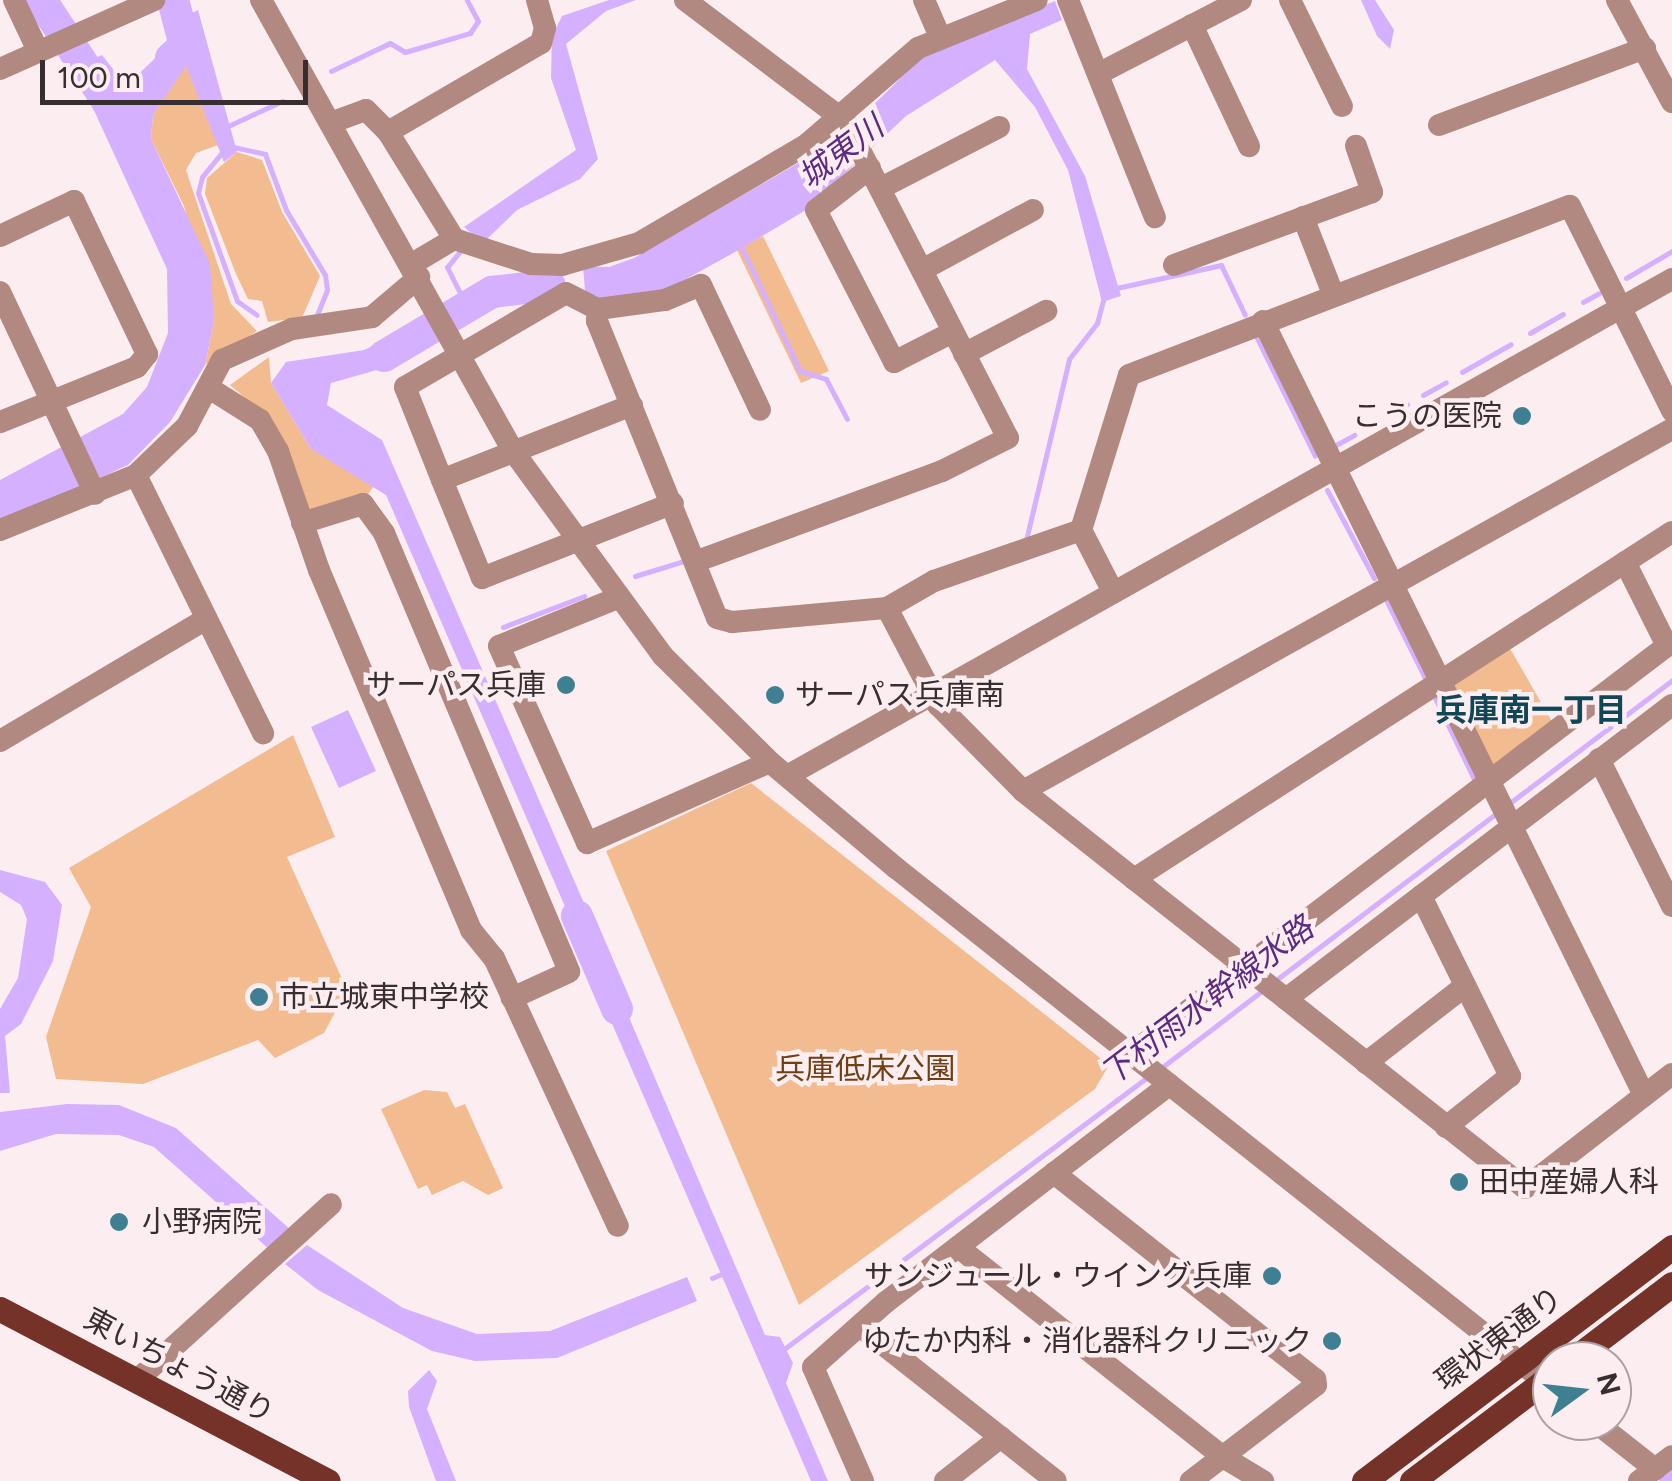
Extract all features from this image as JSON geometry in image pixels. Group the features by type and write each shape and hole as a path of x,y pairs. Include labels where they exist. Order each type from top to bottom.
{"main road":[{"name":"環状東通り","path":"1364,1481 1672,1247"},
{"name":"環状東通り","path":"1597,1341 1672,1284"},
{"name":"東いちょう通り","path":"0,1310 328,1481"},
{"name":"環状東通り","path":"1412,1481 1532,1394"}],"street":[{"path":"0,4 11,0 38,51"},
{"path":"0,69 152,0"},
{"path":"261,0 514,451 575,543 662,656 778,769 1166,1083 1532,1371"},
{"path":"388,132 540,44 545,28 537,0"},
{"path":"685,0 842,119 1008,438 942,471 698,561"},
{"path":"924,0 940,37"},
{"path":"1068,0 1155,217"},
{"path":"1098,74 1241,0"},
{"path":"1290,0 1342,106"},
{"path":"1617,0 1672,102"},
{"path":"330,123 366,110 388,132 461,243 562,265 639,243 806,145 940,37 1029,2"},
{"path":"1192,25 1249,146"},
{"path":"1439,125 1645,48"},
{"path":"953,332 894,362 816,210 872,172 999,127"},
{"path":"1174,266 1372,192 1356,146"},
{"path":"0,236 74,202 145,348 137,367 0,422"},
{"path":"1112,590 1081,530 1129,375 1570,206 1672,410"},
{"path":"922,270 1033,210"},
{"path":"1303,217 1333,294"},
{"path":"0,530 136,475 166,450 209,388 222,360 254,342 372,316 461,243"},
{"path":"562,265 566,293"},
{"path":"615,598 499,646 587,843 778,769 931,691 1672,280"},
{"path":"566,293 598,309 664,300 701,284 760,410"},
{"path":"0,292 95,494"},
{"path":"566,293 458,351 404,387 482,578 674,503"},
{"path":"598,309 597,322 698,561 717,618 732,622 887,608 934,581 1081,530"},
{"path":"964,354 1046,311"},
{"path":"1263,321 1644,1095"},
{"path":"209,388 260,420 292,484 302,523 472,930 512,998 618,1226"},
{"path":"442,480 632,405"},
{"path":"1022,791 1672,430"},
{"path":"136,475 263,732"},
{"path":"302,523 363,504 384,532 570,972 512,998"},
{"path":"1134,880 1672,532"},
{"path":"1137,1059 1670,644 1625,562"},
{"path":"887,608 931,691 1022,791 1525,1188 1672,1074"},
{"path":"0,741 206,619"},
{"path":"1284,997 1420,896 1509,823 1672,705"},
{"path":"1599,759 1672,906"},
{"path":"1420,896 1510,1076 1446,1128"},
{"path":"1366,1064 1466,986"},
{"path":"863,1481 813,1367 1166,1083"},
{"path":"1054,1173 1315,1379 1316,1385 1190,1481"},
{"path":"136,1381 331,1204"},
{"path":"958,1247 1224,1457 1262,1481"},
{"path":"862,1327 1056,1481"},
{"path":"945,1481 1000,1437"},
{"path":"1619,1441 1655,1469"}],"green space":[{"path":"186,65 218,145 196,153 186,170 231,304 257,331 205,365 214,321 184,206 151,139 153,115"},
{"path":"237,152 262,160 282,212 320,276 302,318 268,322 262,301 248,299 236,274 205,194 207,178"},
{"path":"763,236 829,371 801,383 737,250"},
{"path":"269,357 271,383 311,449 375,484 365,499 305,517 264,414 230,385"},
{"path":"1508,645 1554,725 1492,769 1449,684"},
{"path":"293,735 335,837 287,857 347,990 324,1033 275,1058 258,1040 143,1084 56,1079 46,1037 91,907 69,868"},
{"name":"兵庫低床公園","path":"751,783 1109,1065 1095,1089 799,1305 606,851"},
{"path":"424,1090 447,1092 455,1108 465,1104 503,1188 488,1195 463,1181 432,1195 427,1185 418,1189 381,1109"}],"water":[{"path":"609,0 636,0 606,11 566,44 598,159 580,179 517,210 486,240 472,234 464,227 576,150 551,78 552,36 562,16"},
{"path":"1361,0 1375,0 1394,30 1390,49 1377,36"},
{"name":"城東川","path":"1055,1 1062,20 1030,34 1027,69 1085,176 1121,296 1102,302 1068,170 1035,107 995,60 906,116 806,210 744,247 661,293 607,301 585,291 583,266 609,267 634,258 800,162 854,124 924,55"},
{"path":"198,10 237,152 224,162 186,66 153,115 151,139 210,264 214,321 205,365 170,422 128,465 0,524 0,480 123,414 147,387 168,333 167,269 74,67 102,55 126,86 172,42 170,24"},
{"path":"415,325 422,338 384,368 331,383 327,405 382,440 604,949 587,957 386,495 311,449 271,383 286,362 364,350"},
{"path":"348,710 376,771 339,788 311,727"},
{"path":"0,870 45,882 62,905 53,961 21,1024 5,1036 10,1093 0,1093 0,1009 18,978 27,919 21,905 0,892"},
{"path":"607,966 765,1335 780,1337 793,1363 786,1383 828,1481 811,1481 590,973"},
{"path":"67,1104 119,1105 176,1128 291,1230 269,1249 154,1147 119,1135 56,1134 0,1151 0,1112"},
{"path":"307,1245 403,1308 477,1334 550,1331 687,1277 697,1301 557,1358 475,1361 432,1351 318,1290 285,1264"},
{"path":"429,1370 437,1381 427,1409 456,1481 436,1481 409,1407 408,1391"}],"waterway":[{"path":"41,0 107,101"},
{"path":"171,58 185,46 173,0"},
{"path":"331,71 390,43 405,52 470,33 478,21 467,0"},
{"path":"226,127 282,101"},
{"path":"233,147 265,154 286,210 325,275 327,290 317,315"},
{"path":"223,151 202,177 198,193 237,301 257,315"},
{"path":"740,244 800,371 826,379 847,419"},
{"path":"461,250 447,267 465,303"},
{"path":"1626,278 1672,251"},
{"path":"1112,289 1221,265 1245,315"},
{"path":"384,356 492,292 550,285"},
{"path":"1583,302 1599,293"},
{"path":"1026,540 1069,359 1097,323 1103,300"},
{"path":"1530,333 1563,314"},
{"path":"1257,338 1315,456"},
{"path":"1462,372 1511,344"},
{"path":"1423,395 1446,382"},
{"path":"1388,415 1407,404"},
{"path":"1368,427 1378,421"},
{"path":"1336,445 1354,435"},
{"path":"1327,490 1374,578"},
{"path":"635,576 687,560"},
{"path":"503,627 584,596"},
{"path":"1385,598 1426,680"},
{"name":"下村雨水幹線水路","path":"1507,805 1672,680"},
{"path":"1435,698 1473,777"},
{"name":"下村雨水幹線水路","path":"1276,980 1498,812"},
{"path":"577,916 617,1009"},
{"name":"下村雨水幹線水路","path":"1161,1068 1263,990"},
{"name":"下村雨水幹線水路","path":"780,1352 1148,1077"},
{"path":"712,1278 724,1273"},
{"path":"1668,1481 1672,1478"}],"place":[{"name":"こうの医院","path":"1522,416"},
{"name":"サーパス兵庫","path":"566,685"},
{"name":"サーパス兵庫南","path":"775,695"},
{"name":"市立城東中学校","path":"259,997"},
{"name":"田中産婦人科","path":"1459,1182"},
{"name":"小野病院","path":"119,1222"},
{"name":"サンジュール・ウイング兵庫","path":"1272,1276"},
{"name":"ゆたか内科・消化器科クリニック","path":"1332,1341"}],"district":[{"name":"兵庫南一丁目","path":"1531,710"}]}
